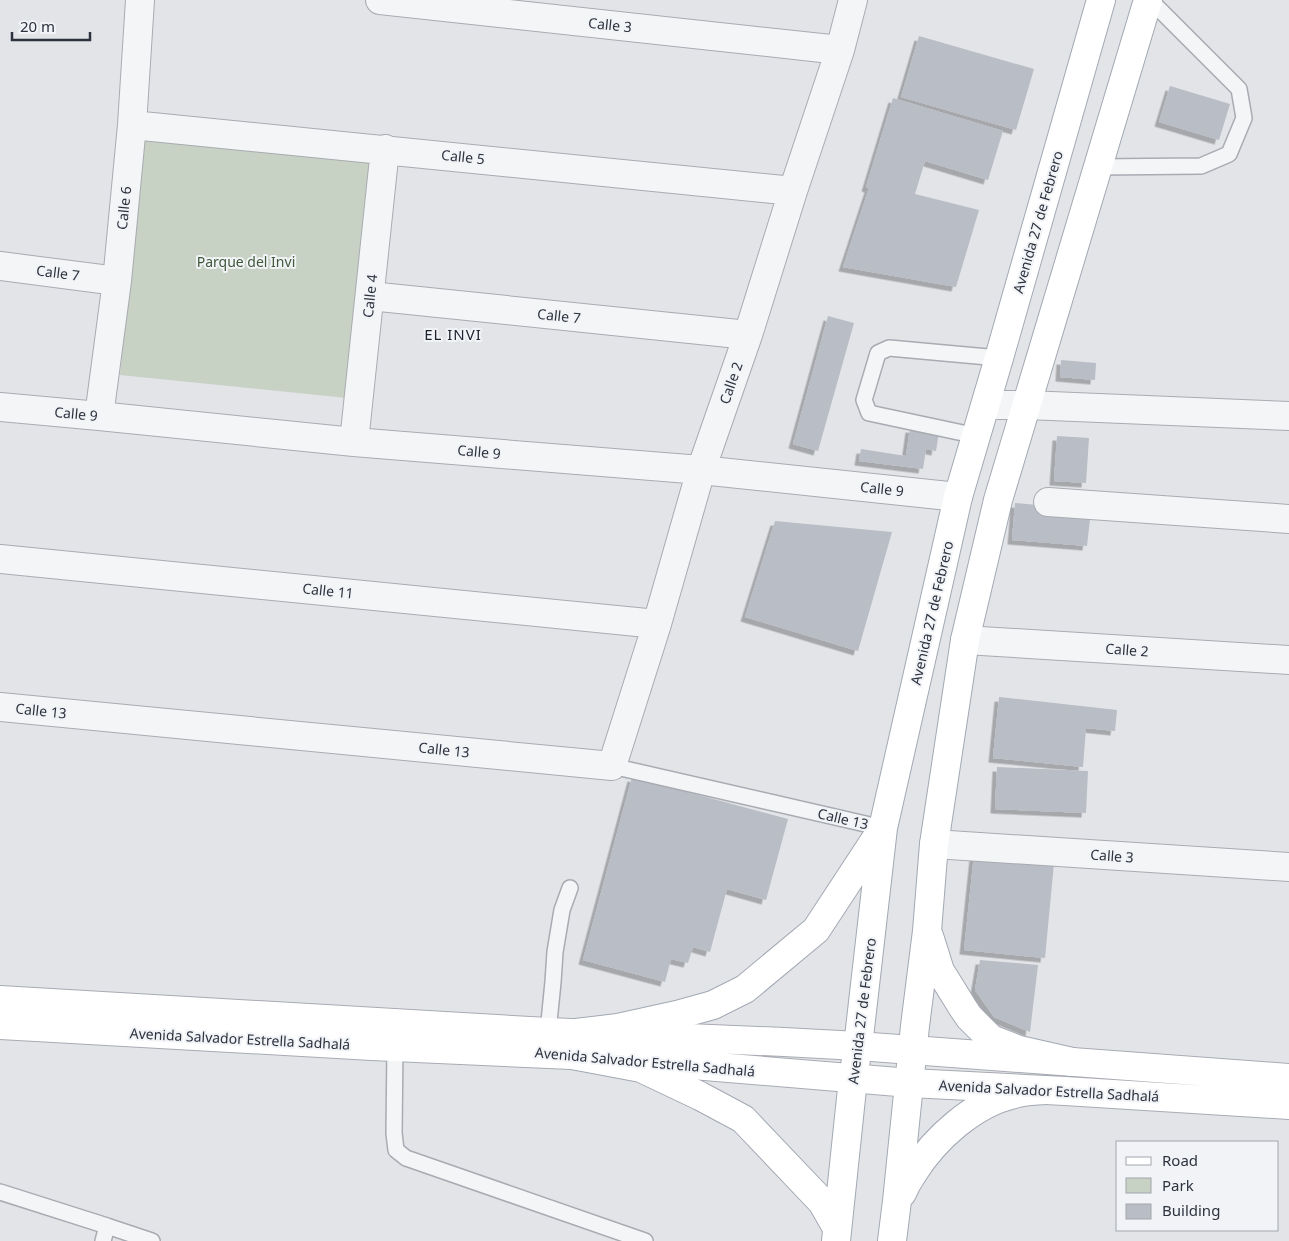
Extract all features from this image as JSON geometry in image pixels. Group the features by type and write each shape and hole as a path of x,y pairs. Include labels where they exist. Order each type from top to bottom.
{"main road":[{"name":"Avenida 27 de Febrero","path":"837,1235 853,1079 883,828 958,497 1101,0"},
{"path":"892,1241 927,931 934,844 965,640 998,500 1149,0"},
{"path":"574,1044 618,1028 713,1005 745,989 816,930 883,828"},
{"path":"927,931 940,971 969,1017 991,1038 1019,1050 1072,1062"},
{"name":"Avenida Salvador Estrella Sadhalá","path":"0,1000 548,1032 574,1044 853,1079 910,1084 1289,1105"},
{"name":"Avenida Salvador Estrella Sadhalá","path":"0,1025 395,1047 774,1042 858,1046 1289,1078"},
{"path":"574,1044 641,1068 743,1119 822,1202 837,1235"},
{"path":"898,1201 913,1172 933,1146 957,1123 984,1104 1014,1094 1045,1090"}],"street":[{"name":"Calle 6","path":"99,416 117,281 132,125 140,0"},
{"name":"Calle 3","path":"380,0 840,50"},
{"name":"Calle 2","path":"612,766 657,624 701,470 748,336 793,191 840,50 853,0"},
{"name":"Calle 5","path":"132,125 793,191"},
{"name":"Calle 4","path":"354,442 385,149"},
{"name":"Calle 7","path":"0,266 117,281"},
{"name":"Calle 7","path":"370,296 748,336"},
{"path":"986,405 1289,416"},
{"name":"Calle 9","path":"0,407 354,442 701,470 958,497"},
{"path":"1048,502 1289,519"},
{"name":"Calle 11","path":"0,559 657,624"},
{"name":"Calle 2","path":"965,640 1289,660"},
{"name":"Calle 13","path":"0,707 612,766"},
{"name":"Calle 3","path":"934,844 1289,867"}],"lane":[{"path":"1097,168 1202,166 1229,154 1244,118 1239,88 1149,0"},
{"path":"977,436 869,412 864,400 878,353 888,348 999,358"},
{"name":"Calle 13","path":"612,766 883,828"},
{"path":"548,1032 554,982 555,952 562,910 570,888"},
{"path":"395,1047 394,1133 396,1150 406,1158 645,1241"},
{"path":"0,1192 152,1241"},
{"path":"103,1241 107,1226"}],"green space":[{"name":"Parque del Invi","path":"145,126 372,150 347,398 120,375"}],"building":[{"path":"919,36 1034,69 1016,130 901,97"},
{"path":"1170,86 1230,104 1219,140 1159,122"},
{"path":"893,98 1003,131 988,180 925,161 915,194 979,210 956,287 843,267 869,188 866,187"},
{"path":"828,316 854,323 818,451 793,444"},
{"path":"1061,360 1096,363 1095,380 1060,377"},
{"path":"910,428 939,432 936,451 926,449 923,469 859,461 861,449 906,456"},
{"path":"1057,436 1089,438 1086,483 1054,481"},
{"path":"1015,503 1091,510 1087,546 1012,540"},
{"path":"775,521 892,532 858,651 745,617"},
{"path":"999,697 1117,710 1115,731 1086,728 1083,767 993,758"},
{"path":"997,767 1088,771 1086,813 995,809"},
{"path":"632,777 788,819 766,900 727,889 710,952 693,947 688,963 671,959 665,982 583,960"},
{"path":"974,855 1054,863 1045,958 964,950"},
{"path":"980,960 1038,965 1030,1032 994,1017 975,990"}],"district":[{"name":"EL INVI","path":"453,335"}]}
